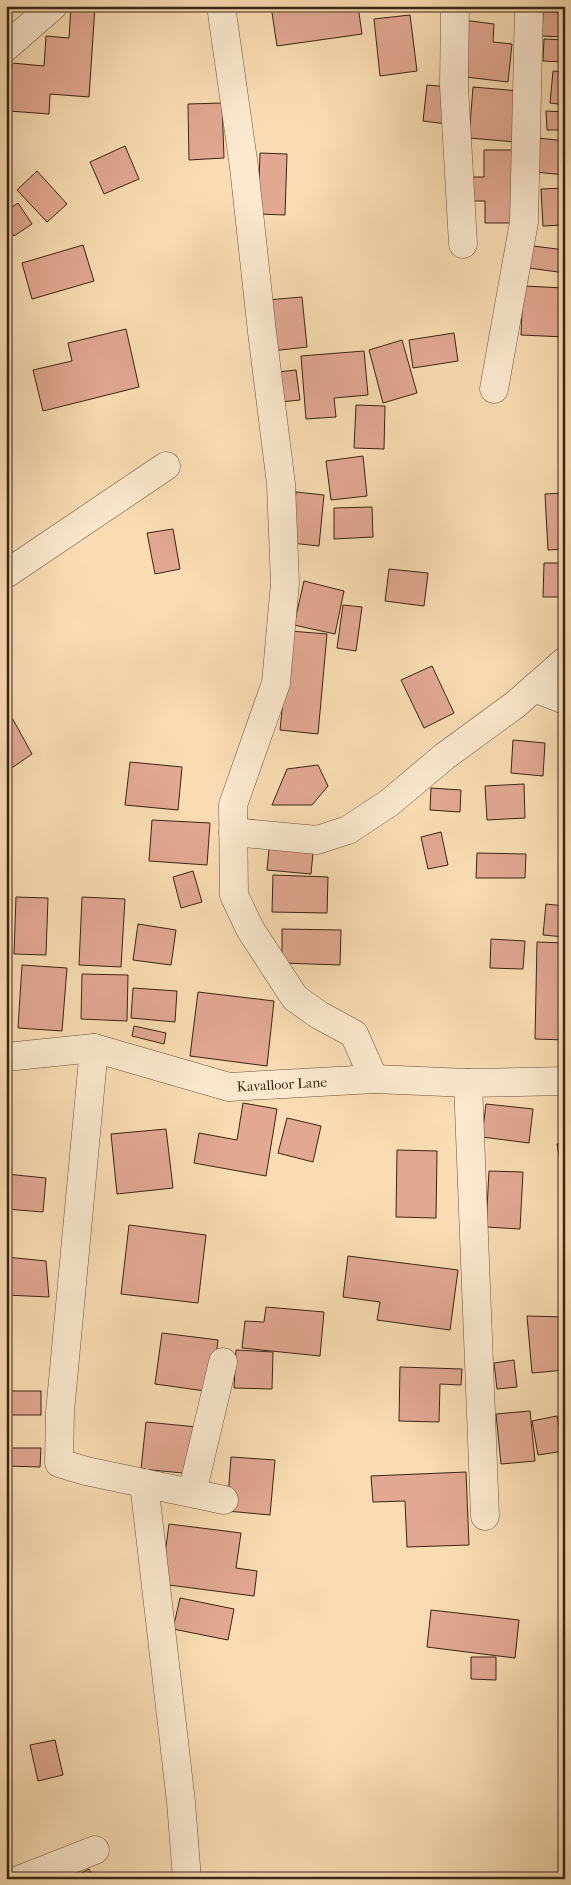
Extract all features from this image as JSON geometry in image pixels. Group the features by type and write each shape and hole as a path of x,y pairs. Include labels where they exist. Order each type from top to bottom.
{"street":[{"path":"6,46 53,6"},
{"path":"221,6 244,167 262,332 282,484 284,583 276,682 232,805 234,896 250,928 295,998 319,1015 354,1034 374,1079"},
{"path":"455,6 454,86 463,244"},
{"path":"494,389 524,222 529,6"},
{"path":"6,574 166,466"},
{"path":"233,832 317,840 348,830 389,803 445,756 534,688 565,661"},
{"path":"534,688 565,700"},
{"path":"94,1048 60,1412 59,1463 224,1500"},
{"name":"Kavalloor Lane","path":"6,1057 94,1048 229,1087 374,1079 468,1083 565,1081"},
{"path":"468,1083 485,1516"},
{"path":"192,1493 223,1362"},
{"path":"144,1483 181,1802 187,1879"},
{"path":"21,1879 95,1850"}],"building":[{"path":"71,6 95,6 89,97 50,94 49,114 9,111 12,63 44,66 46,36 69,38"},
{"path":"271,6 358,6 362,34 277,46"},
{"path":"543,12 565,13 565,37 542,36"},
{"path":"410,15 417,71 380,76 374,19"},
{"path":"463,20 494,24 493,42 512,44 508,82 457,76"},
{"path":"544,39 565,40 565,62 543,61"},
{"path":"553,71 565,72 565,105 550,103"},
{"path":"427,85 450,87 447,124 423,121"},
{"path":"473,87 520,91 516,142 469,138"},
{"path":"222,103 224,158 189,160 188,104"},
{"path":"546,111 565,112 565,130 547,130"},
{"path":"539,138 565,141 565,175 535,172"},
{"path":"125,146 139,179 104,194 90,162"},
{"path":"484,150 519,150 518,223 485,223 485,201 465,201 465,177 484,177"},
{"path":"260,153 287,154 285,215 258,214"},
{"path":"37,171 67,204 47,222 17,190"},
{"path":"565,188 565,225 543,226 541,189"},
{"path":"18,203 32,224 14,236 6,224 6,211"},
{"path":"83,245 94,281 32,299 22,263"},
{"path":"533,246 565,250 565,273 529,268"},
{"path":"523,286 565,288 565,337 521,335"},
{"path":"302,297 307,347 272,351 267,300"},
{"path":"126,329 139,387 43,411 33,370 72,361 68,343"},
{"path":"454,333 458,361 413,368 409,340"},
{"path":"402,340 417,393 383,403 369,350"},
{"path":"364,351 368,395 334,398 336,417 306,419 301,356"},
{"path":"296,370 300,400 281,402 278,372"},
{"path":"356,405 385,406 384,449 354,448"},
{"path":"363,456 367,496 331,500 326,461"},
{"path":"296,492 324,495 319,546 291,543"},
{"path":"565,493 565,549 548,550 545,494"},
{"path":"372,507 373,537 334,539 334,508"},
{"path":"173,529 180,569 155,574 147,533"},
{"path":"544,563 563,563 563,597 543,597"},
{"path":"389,569 428,573 424,606 385,601"},
{"path":"304,581 344,591 335,634 294,625"},
{"path":"343,605 362,607 356,651 337,648"},
{"path":"290,631 327,634 318,734 280,730"},
{"path":"432,666 454,713 424,728 401,680"},
{"path":"6,707 32,754 6,772"},
{"path":"513,740 545,743 543,776 511,773"},
{"path":"130,762 182,767 178,810 125,805"},
{"path":"318,765 328,786 312,805 272,805 287,769"},
{"path":"524,784 525,818 487,820 485,786"},
{"path":"431,788 461,790 460,812 430,810"},
{"path":"152,820 210,823 207,865 149,861"},
{"path":"441,832 448,865 428,869 421,837"},
{"path":"270,838 314,842 311,874 267,870"},
{"path":"477,853 526,854 525,878 476,878"},
{"path":"193,871 202,902 181,908 173,877"},
{"path":"273,875 328,877 327,913 272,912"},
{"path":"16,897 48,898 46,955 14,954"},
{"path":"82,897 125,899 121,967 79,965"},
{"path":"546,904 565,906 565,937 543,935"},
{"path":"138,924 176,930 171,965 133,960"},
{"path":"282,929 341,930 340,965 282,963"},
{"path":"491,939 525,941 523,969 490,968"},
{"path":"537,942 565,943 565,1040 535,1039"},
{"path":"22,965 67,968 62,1031 18,1028"},
{"path":"82,974 128,975 127,1021 81,1019"},
{"path":"133,988 177,991 175,1022 131,1018"},
{"path":"198,992 274,1001 267,1066 190,1056"},
{"path":"134,1026 166,1033 164,1044 132,1036"},
{"path":"243,1103 277,1109 266,1176 194,1163 199,1133 237,1140"},
{"path":"486,1104 533,1109 529,1143 482,1137"},
{"path":"287,1118 321,1126 313,1162 278,1153"},
{"path":"166,1129 173,1188 117,1194 111,1134"},
{"path":"565,1143 565,1178 563,1178 557,1144"},
{"path":"397,1150 437,1151 436,1218 396,1217"},
{"path":"489,1171 523,1172 520,1229 486,1227"},
{"path":"6,1174 46,1178 43,1212 6,1209"},
{"path":"129,1225 206,1235 198,1303 121,1294"},
{"path":"348,1256 458,1270 450,1330 377,1320 380,1302 343,1297"},
{"path":"6,1257 46,1261 49,1297 6,1295"},
{"path":"266,1307 324,1312 320,1356 242,1348 245,1321 264,1322"},
{"path":"527,1316 565,1317 565,1370 532,1373"},
{"path":"162,1333 218,1340 212,1392 155,1384"},
{"path":"236,1350 273,1352 272,1389 234,1388"},
{"path":"514,1360 517,1387 497,1389 494,1363"},
{"path":"400,1367 462,1369 461,1385 440,1384 439,1422 399,1421"},
{"path":"6,1391 41,1391 41,1415 6,1415"},
{"path":"530,1411 535,1461 501,1464 496,1414"},
{"path":"557,1416 564,1451 538,1455 532,1421"},
{"path":"146,1422 197,1427 193,1474 141,1469"},
{"path":"7,1448 41,1448 40,1467 6,1466"},
{"path":"231,1457 275,1460 270,1515 227,1511"},
{"path":"466,1472 469,1545 407,1547 405,1501 373,1502 371,1476"},
{"path":"169,1524 241,1533 236,1568 257,1571 254,1596 161,1584"},
{"path":"180,1598 234,1609 228,1640 173,1629"},
{"path":"431,1610 519,1620 515,1658 427,1647"},
{"path":"471,1657 496,1657 496,1680 471,1679"},
{"path":"55,1740 63,1775 38,1781 30,1745"},
{"path":"89,1869 94,1879 70,1879"}]}
